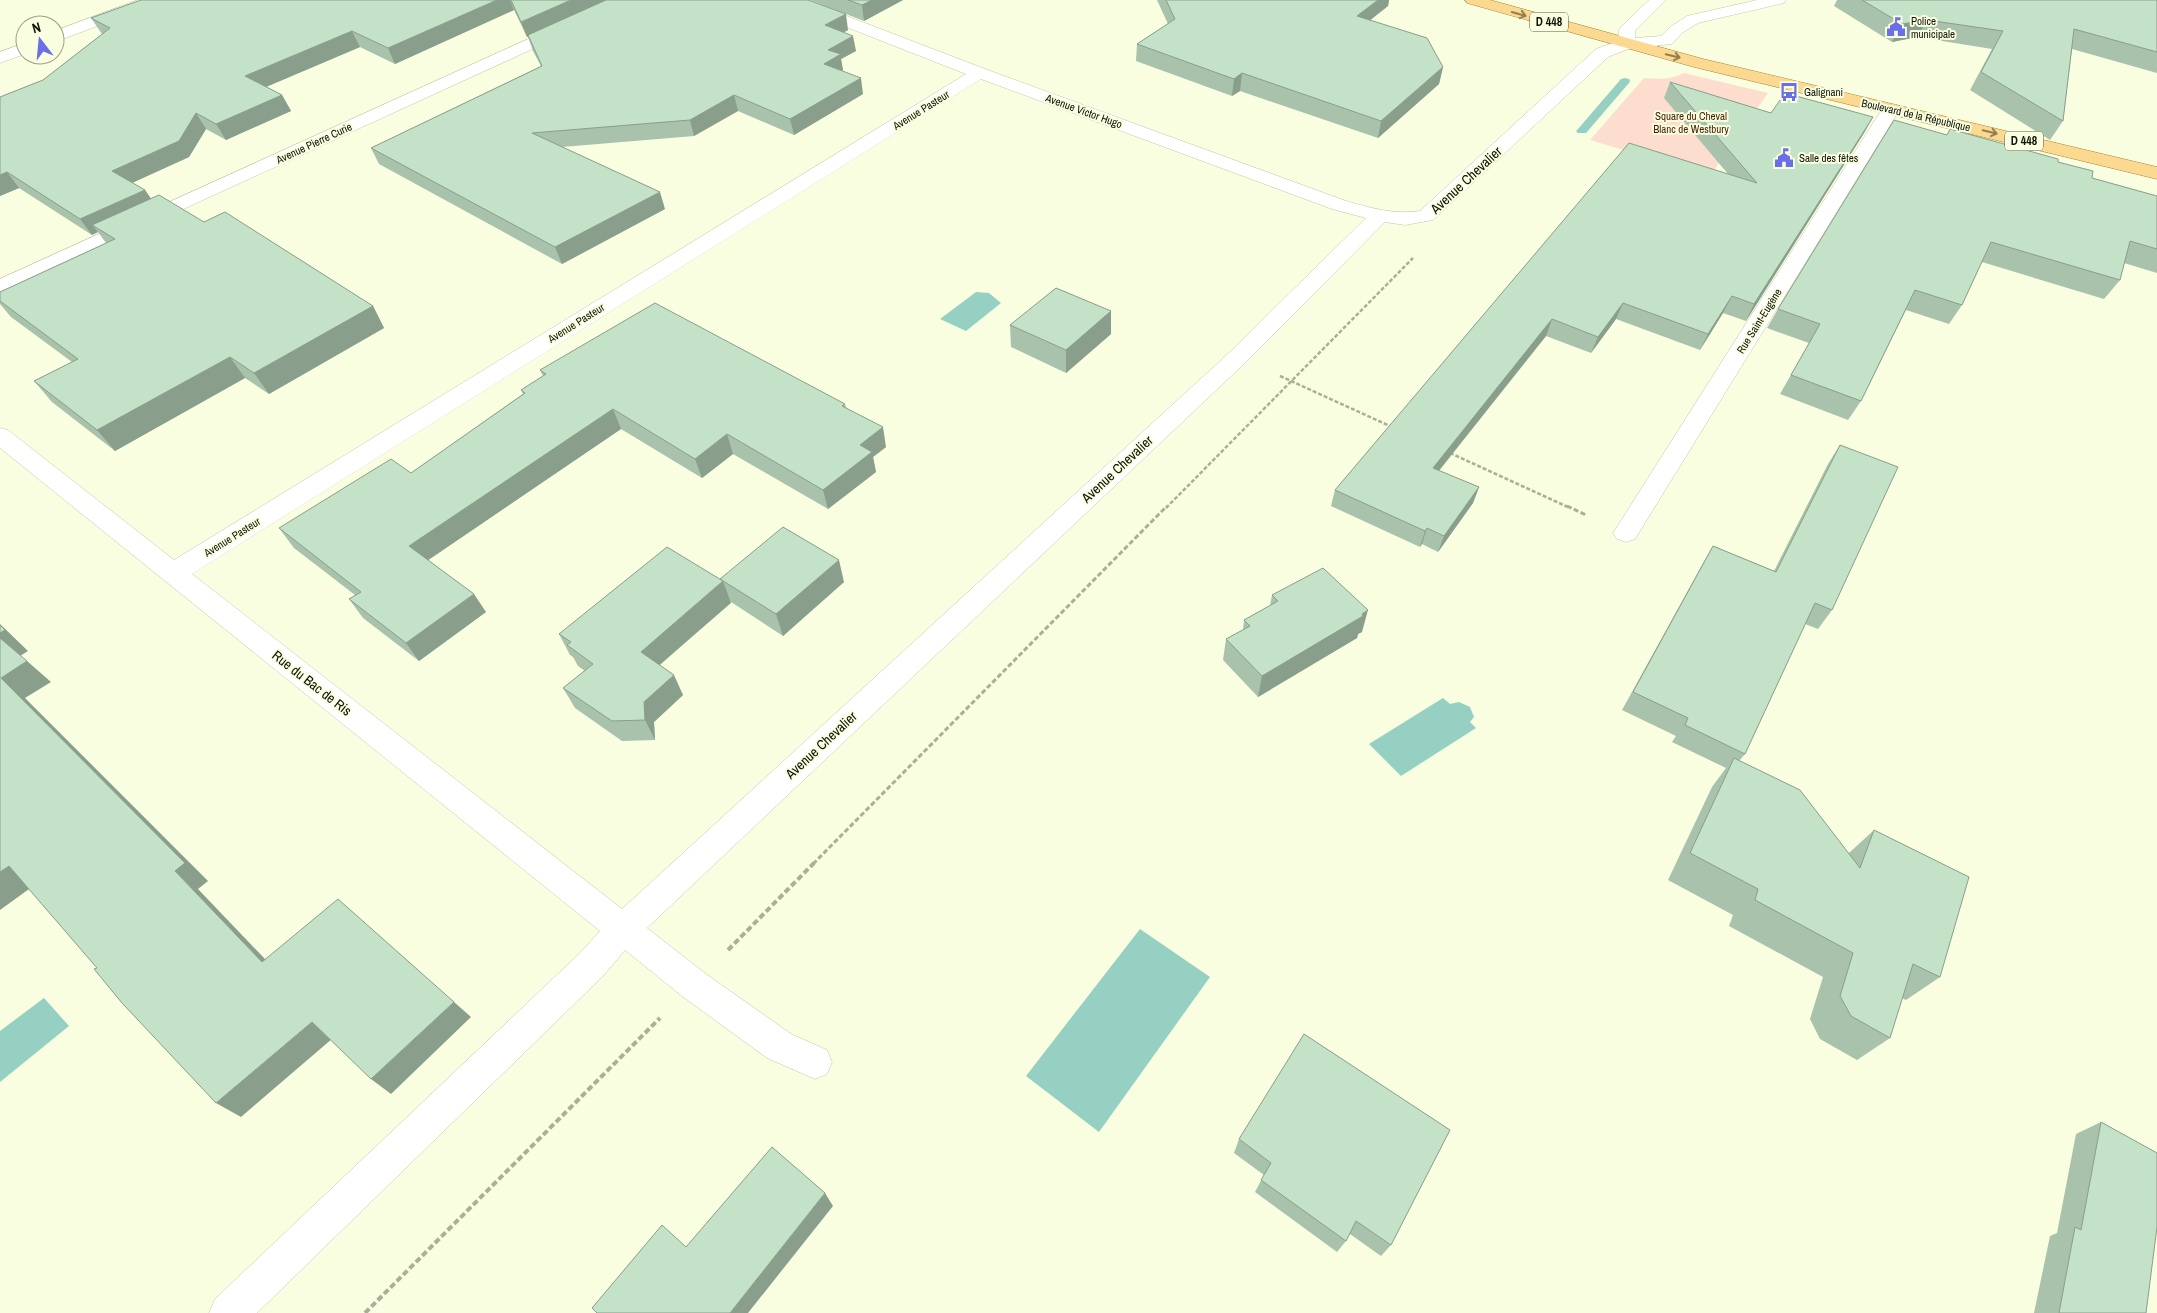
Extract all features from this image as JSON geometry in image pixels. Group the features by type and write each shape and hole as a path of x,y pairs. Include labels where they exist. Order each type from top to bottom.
{"main road":[{"name":"Boulevard de la République","path":"1473,0 1626,44 2157,173"}],"street":[{"path":"65,33 152,0"},
{"name":"Avenue Pierre Curie","path":"0,287 627,0"},
{"name":"Avenue Victor Hugo","path":"790,0 979,73 1339,205 1380,216"},
{"path":"1626,44 1627,30 1663,9 1693,18 1778,0"},
{"name":"Avenue Chevalier","path":"229,1313 591,965 622,930 1238,357 1380,216 1405,219 1426,216 1602,53 1626,44 1666,40 1693,18"},
{"path":"0,58 15,52"},
{"name":"Avenue Pasteur","path":"173,573 979,73"},
{"name":"Rue Saint-Eugène","path":"1626,533 1891,109"},
{"name":"Rue du Bac de Ris","path":"0,436 593,905 622,930 778,1046 815,1062"}],"path":[{"path":"365,1313 694,985 1446,224 1426,216"},
{"path":"1290,381 1399,430"},
{"path":"1445,450 1626,533"}],"green space":[{"name":"Square du Cheval Blanc de Westbury","path":"1684,73 1768,93 1710,176 1590,140 1644,78 1669,78"}],"water":[{"path":"976,292 989,293 1001,303 966,331 940,319"},
{"path":"1443,698 1450,704 1459,702 1470,707 1474,717 1470,722 1476,728 1401,776 1369,744"},
{"path":"1140,929 1210,977 1099,1132 1026,1076"},
{"path":"44,998 69,1026 0,1082 0,1031"}],"building":[{"path":"141,0 497,0 388,48 352,31 245,76 282,95 216,124 196,113 179,141 112,171 145,190 80,219 7,172 0,175 0,97 43,80 62,65 65,65 65,63 110,28 91,18"},
{"path":"511,0 571,0 521,22"},
{"path":"606,0 808,0 846,14 825,25 853,36 828,50 841,54 824,64 861,78 790,119 734,95 690,120 532,133 660,192 555,247 371,148 542,66 528,35"},
{"path":"848,0 872,0 862,5"},
{"path":"1166,0 1378,0 1357,16 1427,38 1443,67 1381,121 1242,73 1234,79 1137,44 1175,19"},
{"path":"1862,0 2157,0 2157,52 2074,29 2063,121 1981,72 2003,31 1927,20 1902,24"},
{"path":"1670,82 1771,113 1785,93 1873,117 1754,304 1732,296 1708,334 1623,303 1598,337 1552,319 1433,468 1479,487 1444,536 1427,528 1425,531 1335,490 1629,143 1757,183"},
{"path":"1894,120 1947,135 1950,129 2058,159 2058,162 2093,171 2092,178 2157,196 2157,249 2130,241 2120,280 1991,242 1962,305 1915,290 1861,401 1791,375 1820,324 1778,309"},
{"path":"159,195 204,222 225,212 373,306 254,373 230,357 97,430 34,381 78,359 0,301 0,292 115,239 92,225"},
{"path":"1056,288 1111,311 1066,350 1010,325"},
{"path":"655,303 845,404 842,406 883,427 860,445 872,452 823,490 727,434 695,459 613,409 409,546 474,594 406,643 349,599 361,592 279,528 391,459 411,473 525,393 521,390 546,374 540,370"},
{"path":"1840,445 1898,467 1832,610 1815,603 1745,754 1685,725 1688,718 1633,692 1713,546 1776,572"},
{"path":"783,527 839,560 776,614 720,579"},
{"path":"667,547 723,581 641,652 674,675 644,702 645,720 612,721 563,688 593,664 567,645 571,642 559,634"},
{"path":"1323,568 1368,610 1362,614 1363,616 1262,676 1226,639 1250,626 1244,620 1278,601 1272,595"},
{"path":"0,625 5,630 0,633"},
{"path":"0,638 27,661 1,678 185,863 175,871 262,962 338,899 454,1002 371,1079 312,1022 216,1103 122,1003 94,969 97,968 9,866 0,872"},
{"path":"1734,758 1800,790 1860,868 1874,830 1969,877 1940,977 1913,964 1890,1038 1851,1016 1840,996 1853,953 1755,900 1758,889 1690,853"},
{"path":"1304,1034 1450,1130 1391,1245 1356,1221 1346,1241 1261,1180 1271,1163 1239,1139"},
{"path":"2101,1122 2157,1153 2157,1227 2146,1313 2059,1313 2075,1227 2081,1230"},
{"path":"772,1147 825,1193 730,1313 597,1313 592,1308 662,1225 686,1247"}],"waterway":[{"path":"1582,131 1625,81"}],"place":[{"name":"Police municipale","path":"1896,27"},
{"name":"Galignani","path":"1789,92"},
{"name":"Salle des fêtes","path":"1784,158"}]}
